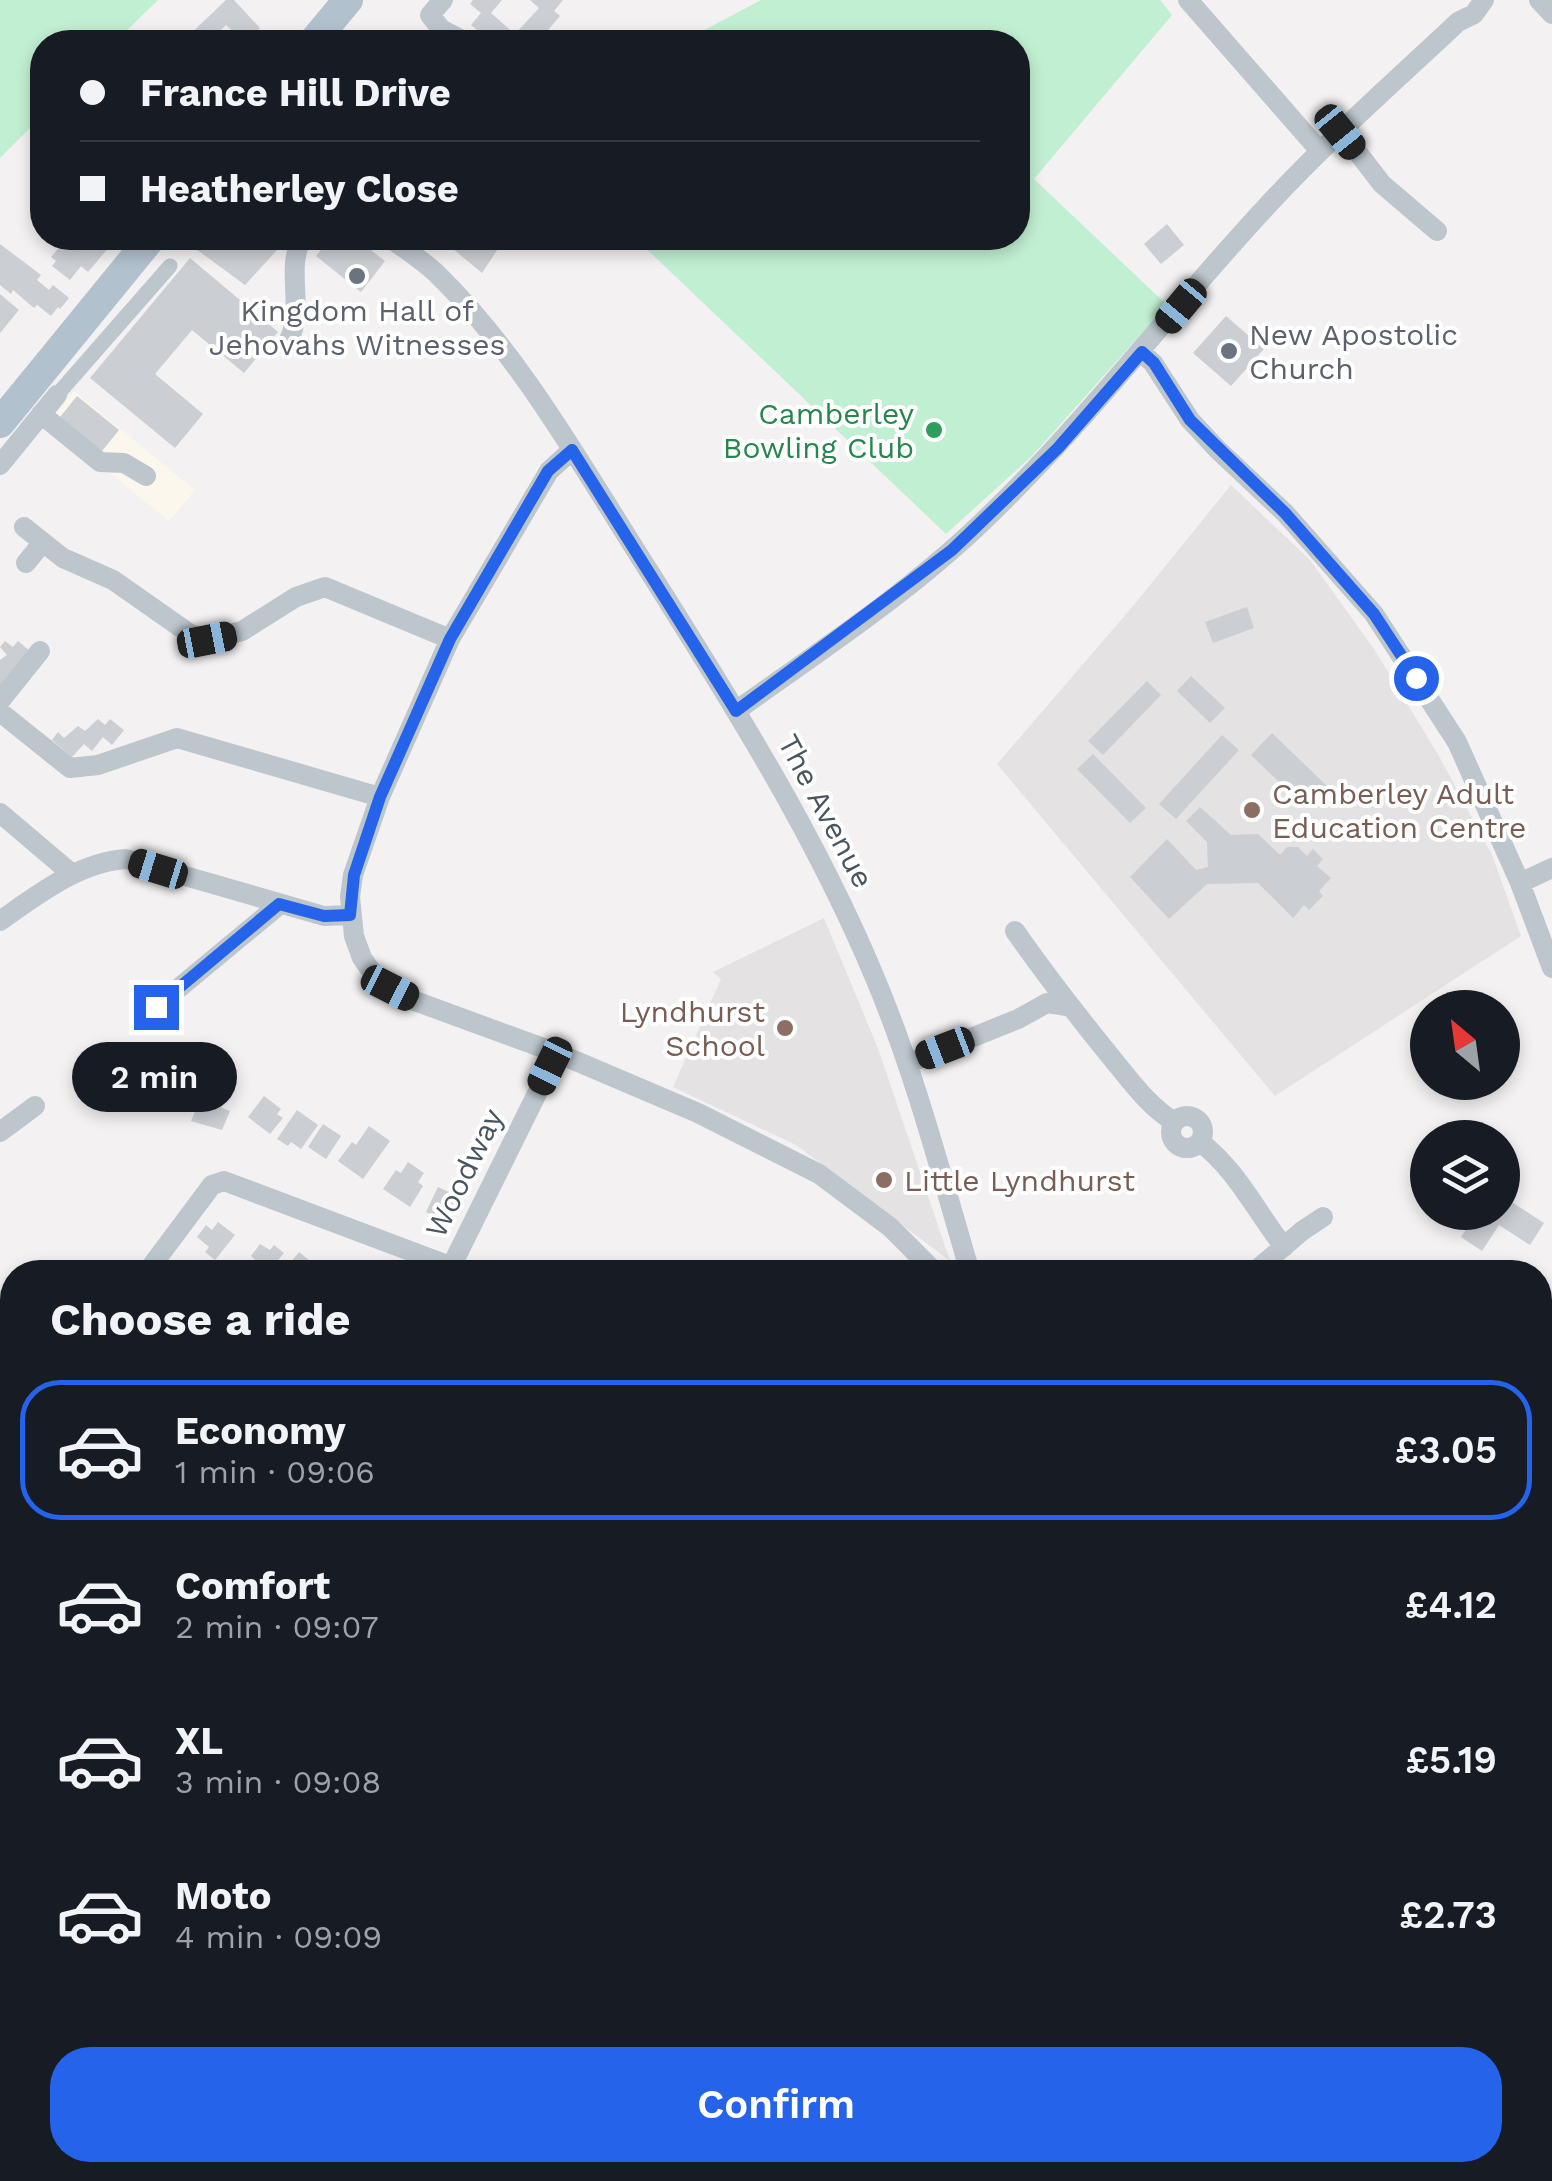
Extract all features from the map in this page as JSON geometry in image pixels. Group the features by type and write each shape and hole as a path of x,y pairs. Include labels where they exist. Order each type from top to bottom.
{"main road":[{"path":"323,30 348,0"},
{"path":"0,423 43,401 143,250"}],"street":[{"path":"443,0 430,15 445,30"},
{"path":"1188,0 1320,151"},
{"path":"1458,22 1468,0"},
{"path":"736,711 952,550 1058,448 1320,151 1458,22 1474,14 1484,0"},
{"path":"1538,0 1552,14"},
{"path":"1340,132 1382,184 1437,232"},
{"path":"289,340 298,308 296,250"},
{"name":"The Avenue","path":"406,250 436,272 471,310 572,450 736,711 812,842 875,977 909,1062 967,1260"},
{"path":"0,465 43,401 170,266"},
{"path":"1142,352 1154,363 1190,420 1285,513 1374,614 1457,742 1520,883 1552,968"},
{"path":"43,401 100,462 124,463 146,476"},
{"path":"572,450 548,471 450,639 380,797 354,875 350,915 362,958 390,988 436,1010 556,1052 698,1112 820,1174 890,1227 923,1260"},
{"path":"24,526 63,558 114,580 190,634 207,640 242,632 296,597 325,587 450,639"},
{"path":"26,563 43,542"},
{"path":"0,701 40,650"},
{"path":"0,712 70,768 98,764 176,738 380,797"},
{"path":"0,813 72,874"},
{"path":"0,922 72,874 105,860 126,859 324,916 350,915"},
{"path":"1520,883 1552,868"},
{"path":"156,1007 279,904"},
{"path":"1015,931 1067,1006 1152,1107 1174,1122 1174,1143 1186,1148 1200,1142 1229,1166 1254,1209 1284,1246"},
{"path":"909,1062 1018,1020 1047,1003 1067,1006"},
{"name":"Woodway","path":"462,1260 556,1052"},
{"path":"0,1132 35,1106"},
{"path":"157,1260 212,1186 224,1181 432,1260"},
{"path":"1268,1260 1323,1216"}],"shaded area":[{"path":"74,391 195,490 169,521 48,423"},
{"name":"Camberley Adult Education Centre","path":"1231,485 1310,560 1374,649 1439,756 1492,855 1521,936 1438,990 1410,990 1410,1008 1275,1096 997,764"},
{"name":"Lyndhurst School","path":"824,918 879,1051 950,1260 796,1145 673,1087 721,979 713,972"}],"green space":[{"path":"0,0 158,0 127,30 30,30 30,128 0,158"},
{"path":"761,0 1160,0 1172,15 1034,179 1167,305 1032,456 946,534 648,250 1030,250 1030,30 705,30"}],"building":[{"path":"226,0 234,0 260,28 231,30 226,25 221,30 195,30"},
{"path":"473,0 502,0 491,13 510,30 477,30 471,25 481,13 470,4"},
{"path":"530,0 563,0 554,11 560,16 548,30 519,30 539,8"},
{"path":"1167,224 1184,245 1161,264 1144,244"},
{"path":"0,244 41,275 37,280 49,290 53,285 69,298 60,309 51,316 0,285"},
{"path":"57,250 107,250 88,272 81,266 70,280 52,266 56,261 51,257"},
{"path":"197,250 277,250 245,285"},
{"name":"Kingdom Hall of Jehovahs Witnesses","path":"321,250 371,250 385,261 361,292 316,256"},
{"path":"454,250 497,250 482,273"},
{"path":"190,258 278,332 244,373 192,330 155,374 203,414 175,448 90,378"},
{"path":"0,294 19,310 0,333"},
{"name":"New Apostolic Church","path":"1226,316 1264,349 1231,386 1193,353"},
{"path":"77,396 119,430 98,456 56,422"},
{"path":"1247,607 1254,628 1213,643 1205,622"},
{"path":"5,641 13,647 18,641 31,652 0,690 0,660 7,655 0,647"},
{"path":"1191,676 1225,708 1210,723 1177,691"},
{"path":"1147,681 1161,695 1103,755 1088,741"},
{"path":"98,719 105,725 110,719 124,730 112,745 103,737 92,751 84,744 72,757 52,740 58,732 64,738 78,726 85,731"},
{"path":"1272,733 1327,786 1306,808 1251,755"},
{"path":"1222,735 1239,750 1176,819 1159,804"},
{"path":"1093,754 1146,808 1130,823 1077,769"},
{"path":"1200,807 1231,835 1258,834 1280,855 1287,847 1298,847 1307,856 1313,849 1323,859 1317,866 1331,878 1319,891 1323,896 1309,910 1304,905 1293,918 1258,883 1207,884 1169,919 1130,877 1167,839 1196,870 1208,867 1207,842 1186,821"},
{"path":"264,1096 281,1109 277,1114 283,1118 270,1134 248,1117"},
{"path":"200,1099 230,1111 222,1130 191,1121"},
{"path":"297,1110 318,1125 301,1149 277,1139"},
{"path":"323,1124 341,1136 326,1159 308,1147"},
{"path":"369,1126 390,1141 363,1179 338,1161"},
{"path":"408,1162 424,1173 418,1182 423,1186 410,1207 383,1189 396,1170 401,1173"},
{"path":"438,1187 457,1196 445,1221 426,1212"},
{"path":"1520,1207 1544,1223 1530,1245 1507,1230 1520,1230"},
{"path":"218,1222 235,1235 215,1260 205,1252 209,1247 197,1237 206,1225 212,1230"},
{"path":"1465,1230 1496,1230 1482,1251 1461,1237"},
{"path":"260,1244 270,1250 274,1245 284,1253 278,1260 255,1260 251,1256"},
{"path":"299,1252 309,1260 293,1260"}],"place":[{"name":"Kingdom Hall of Jehovahs Witnesses","path":"357,276"},
{"name":"New Apostolic Church","path":"1229,351"},
{"name":"Camberley Bowling Club","path":"934,430"},
{"name":"Camberley Adult Education Centre","path":"1252,810"},
{"name":"Lyndhurst School","path":"785,1028"},
{"name":"Little Lyndhurst","path":"884,1180"}],"route":[{"path":"156,1007 279,904 324,916 350,915 354,875 380,797 450,639 548,471 572,450 736,711 952,550 1058,448 1142,352 1154,363 1190,420 1285,513 1374,614 1416,678"}]}
